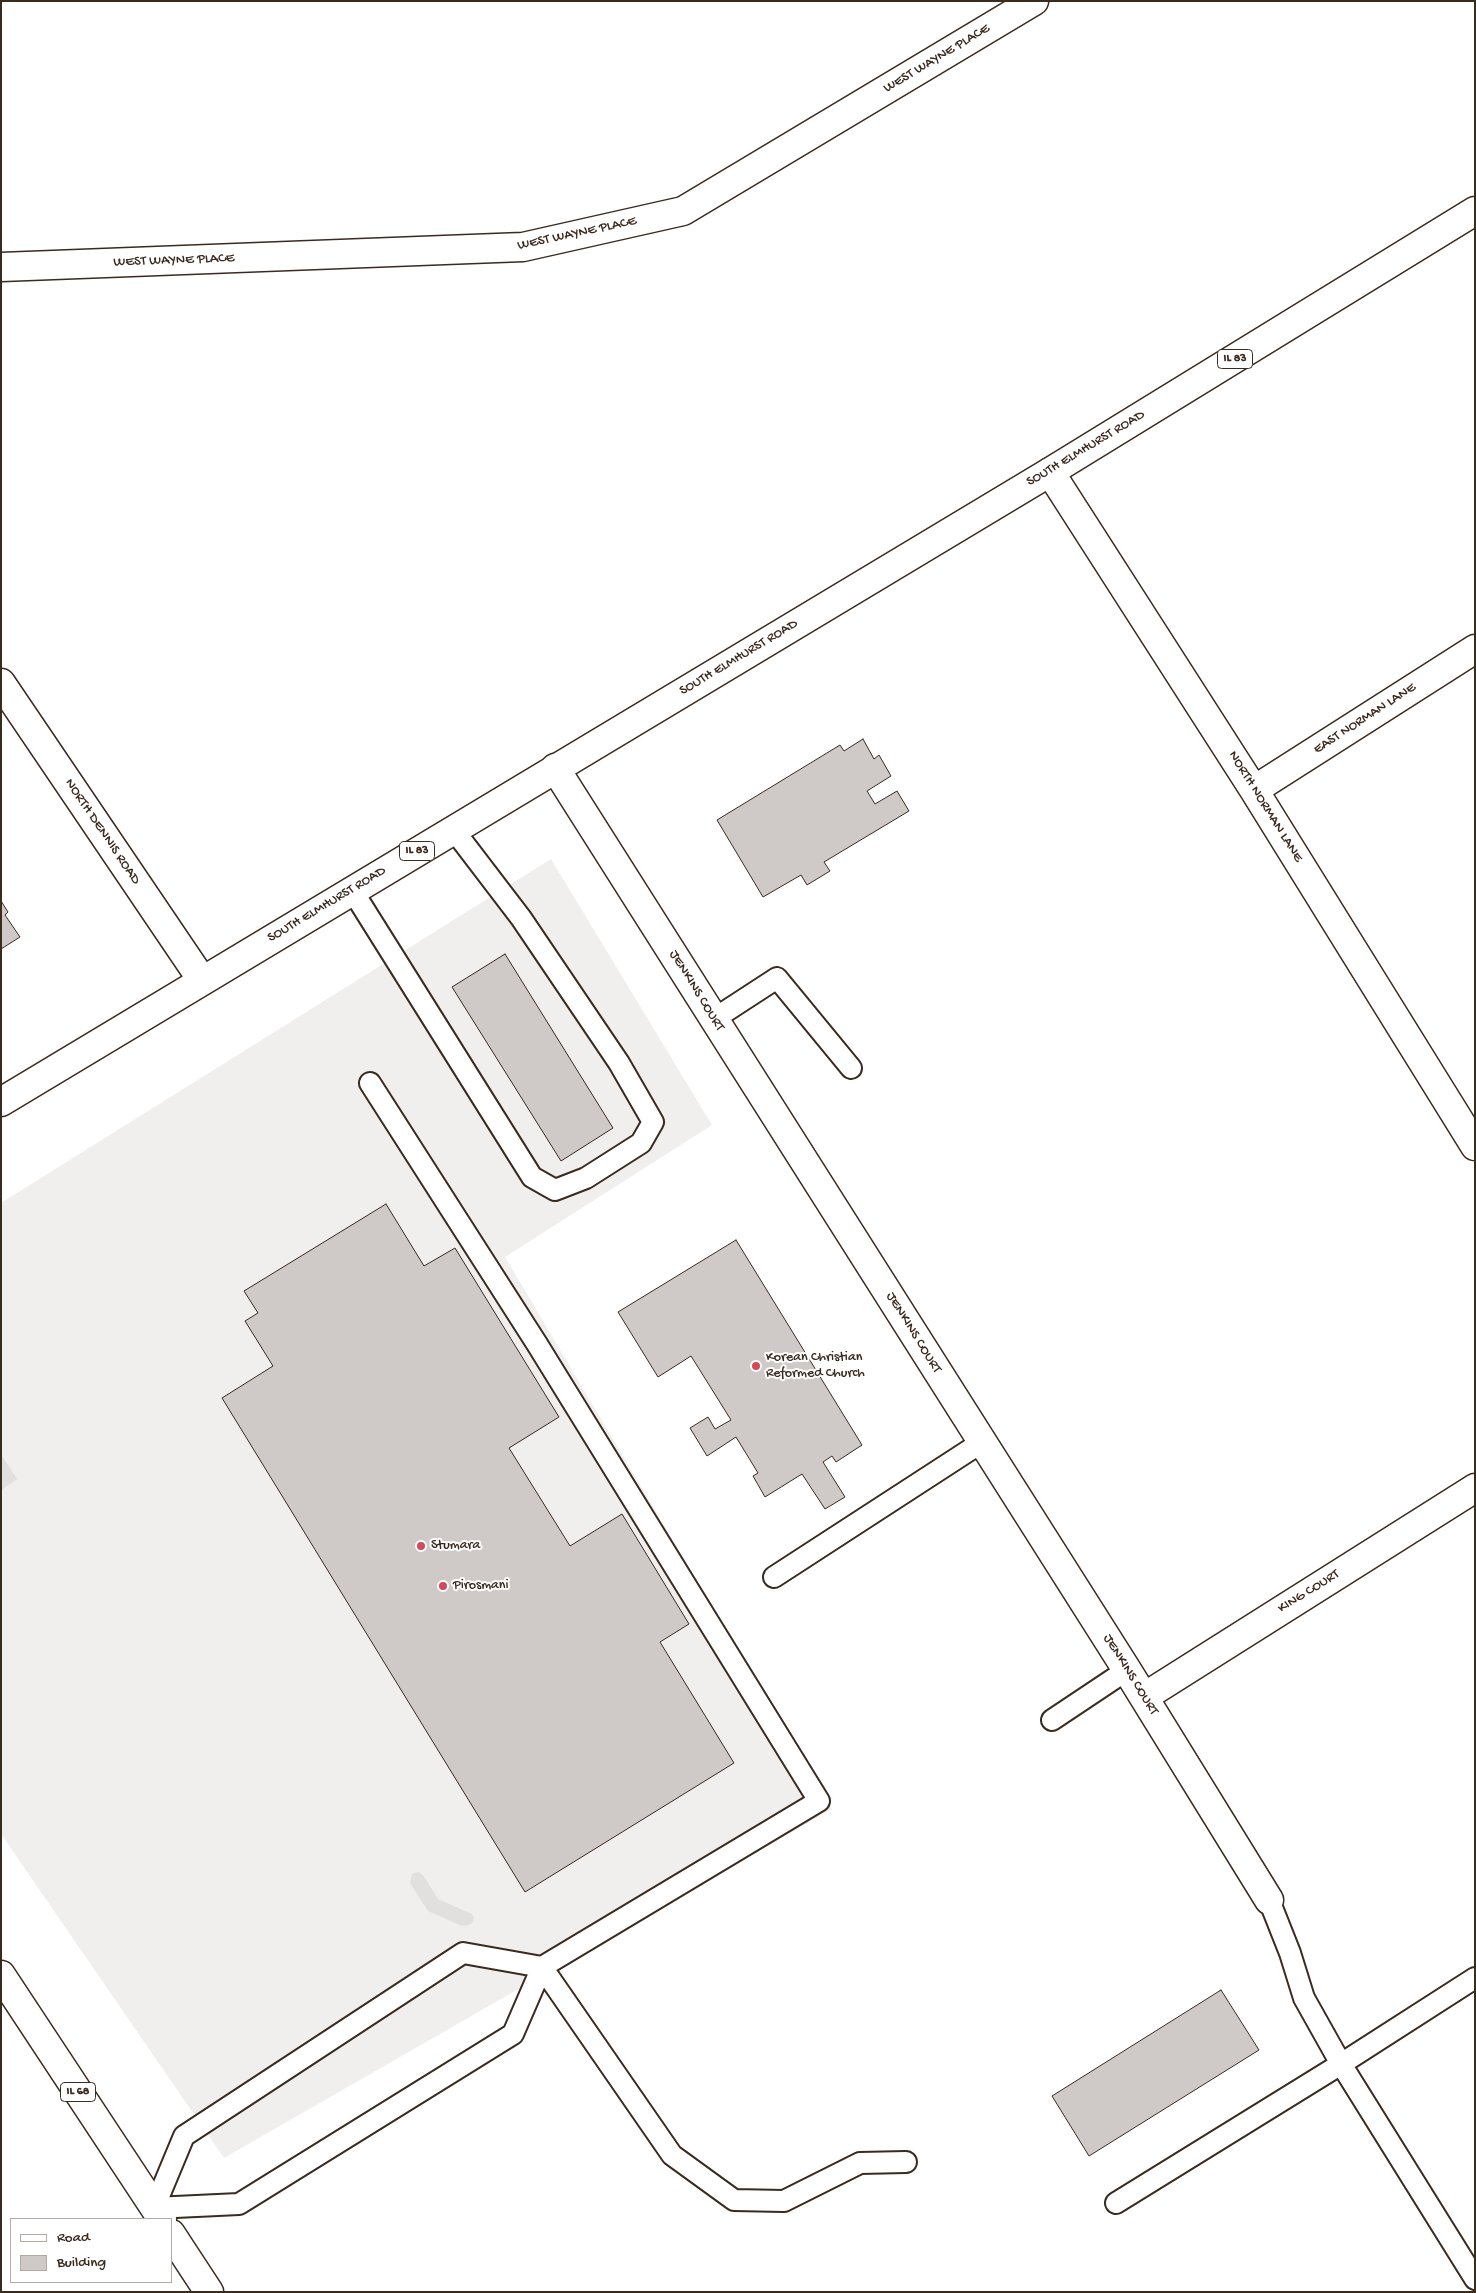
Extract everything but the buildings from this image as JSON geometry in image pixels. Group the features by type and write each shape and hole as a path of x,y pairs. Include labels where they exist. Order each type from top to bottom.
{"street":[{"name":"WEST WAYNE PLACE","path":"1,267 523,247 683,211 1034,1"},
{"name":"SOUTH ELMHURST ROAD","path":"1,1102 1050,472 1475,211"},
{"name":"NORTH NORMAN LANE","path":"1050,472 1254,790 1475,1146"},
{"name":"EAST NORMAN LANE","path":"1254,790 1475,649"},
{"name":"NORTH DENNIS ROAD","path":"1,683 202,980"},
{"name":"JENKINS COURT","path":"555,768 1127,1670 1269,1900"},
{"name":"KING COURT","path":"1144,1697 1475,1488"},
{"name":"IL 68","path":"1,1976 158,2214"},
{"path":"172,2236 209,2292"}],"lane":[{"path":"352,890 532,1177 555,1190 586,1178 641,1143 653,1122 619,1063 527,926 453,829"},
{"path":"714,1018 777,978 852,1068"},
{"path":"370,1083 547,1361 819,1801 542,1966 513,2034 238,2204 158,2214 184,2136 463,1954 542,1966 672,2155 734,2200 784,2201 860,2163 906,2162"},
{"path":"774,1577 982,1442"},
{"path":"1052,1720 1127,1670"},
{"path":"1269,1900 1290,1953 1304,1998 1341,2064 1475,2279"},
{"path":"1116,2203 1341,2064 1475,1978"}],"shaded area":[{"path":"551,859 712,1125 505,1257 832,1809 224,2158 1,1834 1,1203"},
{"path":"1,1454 17,1479 1,1490"},
{"path":"418,1872 423,1875 438,1899 472,1914 474,1918 472,1923 466,1926 460,1925 428,1911 410,1883 412,1874"}],"place":[{"name":"Korean Christian Reformed Church","path":"756,1366"},
{"name":"Stumara","path":"421,1546"},
{"name":"Pirosmani","path":"443,1586"}]}
